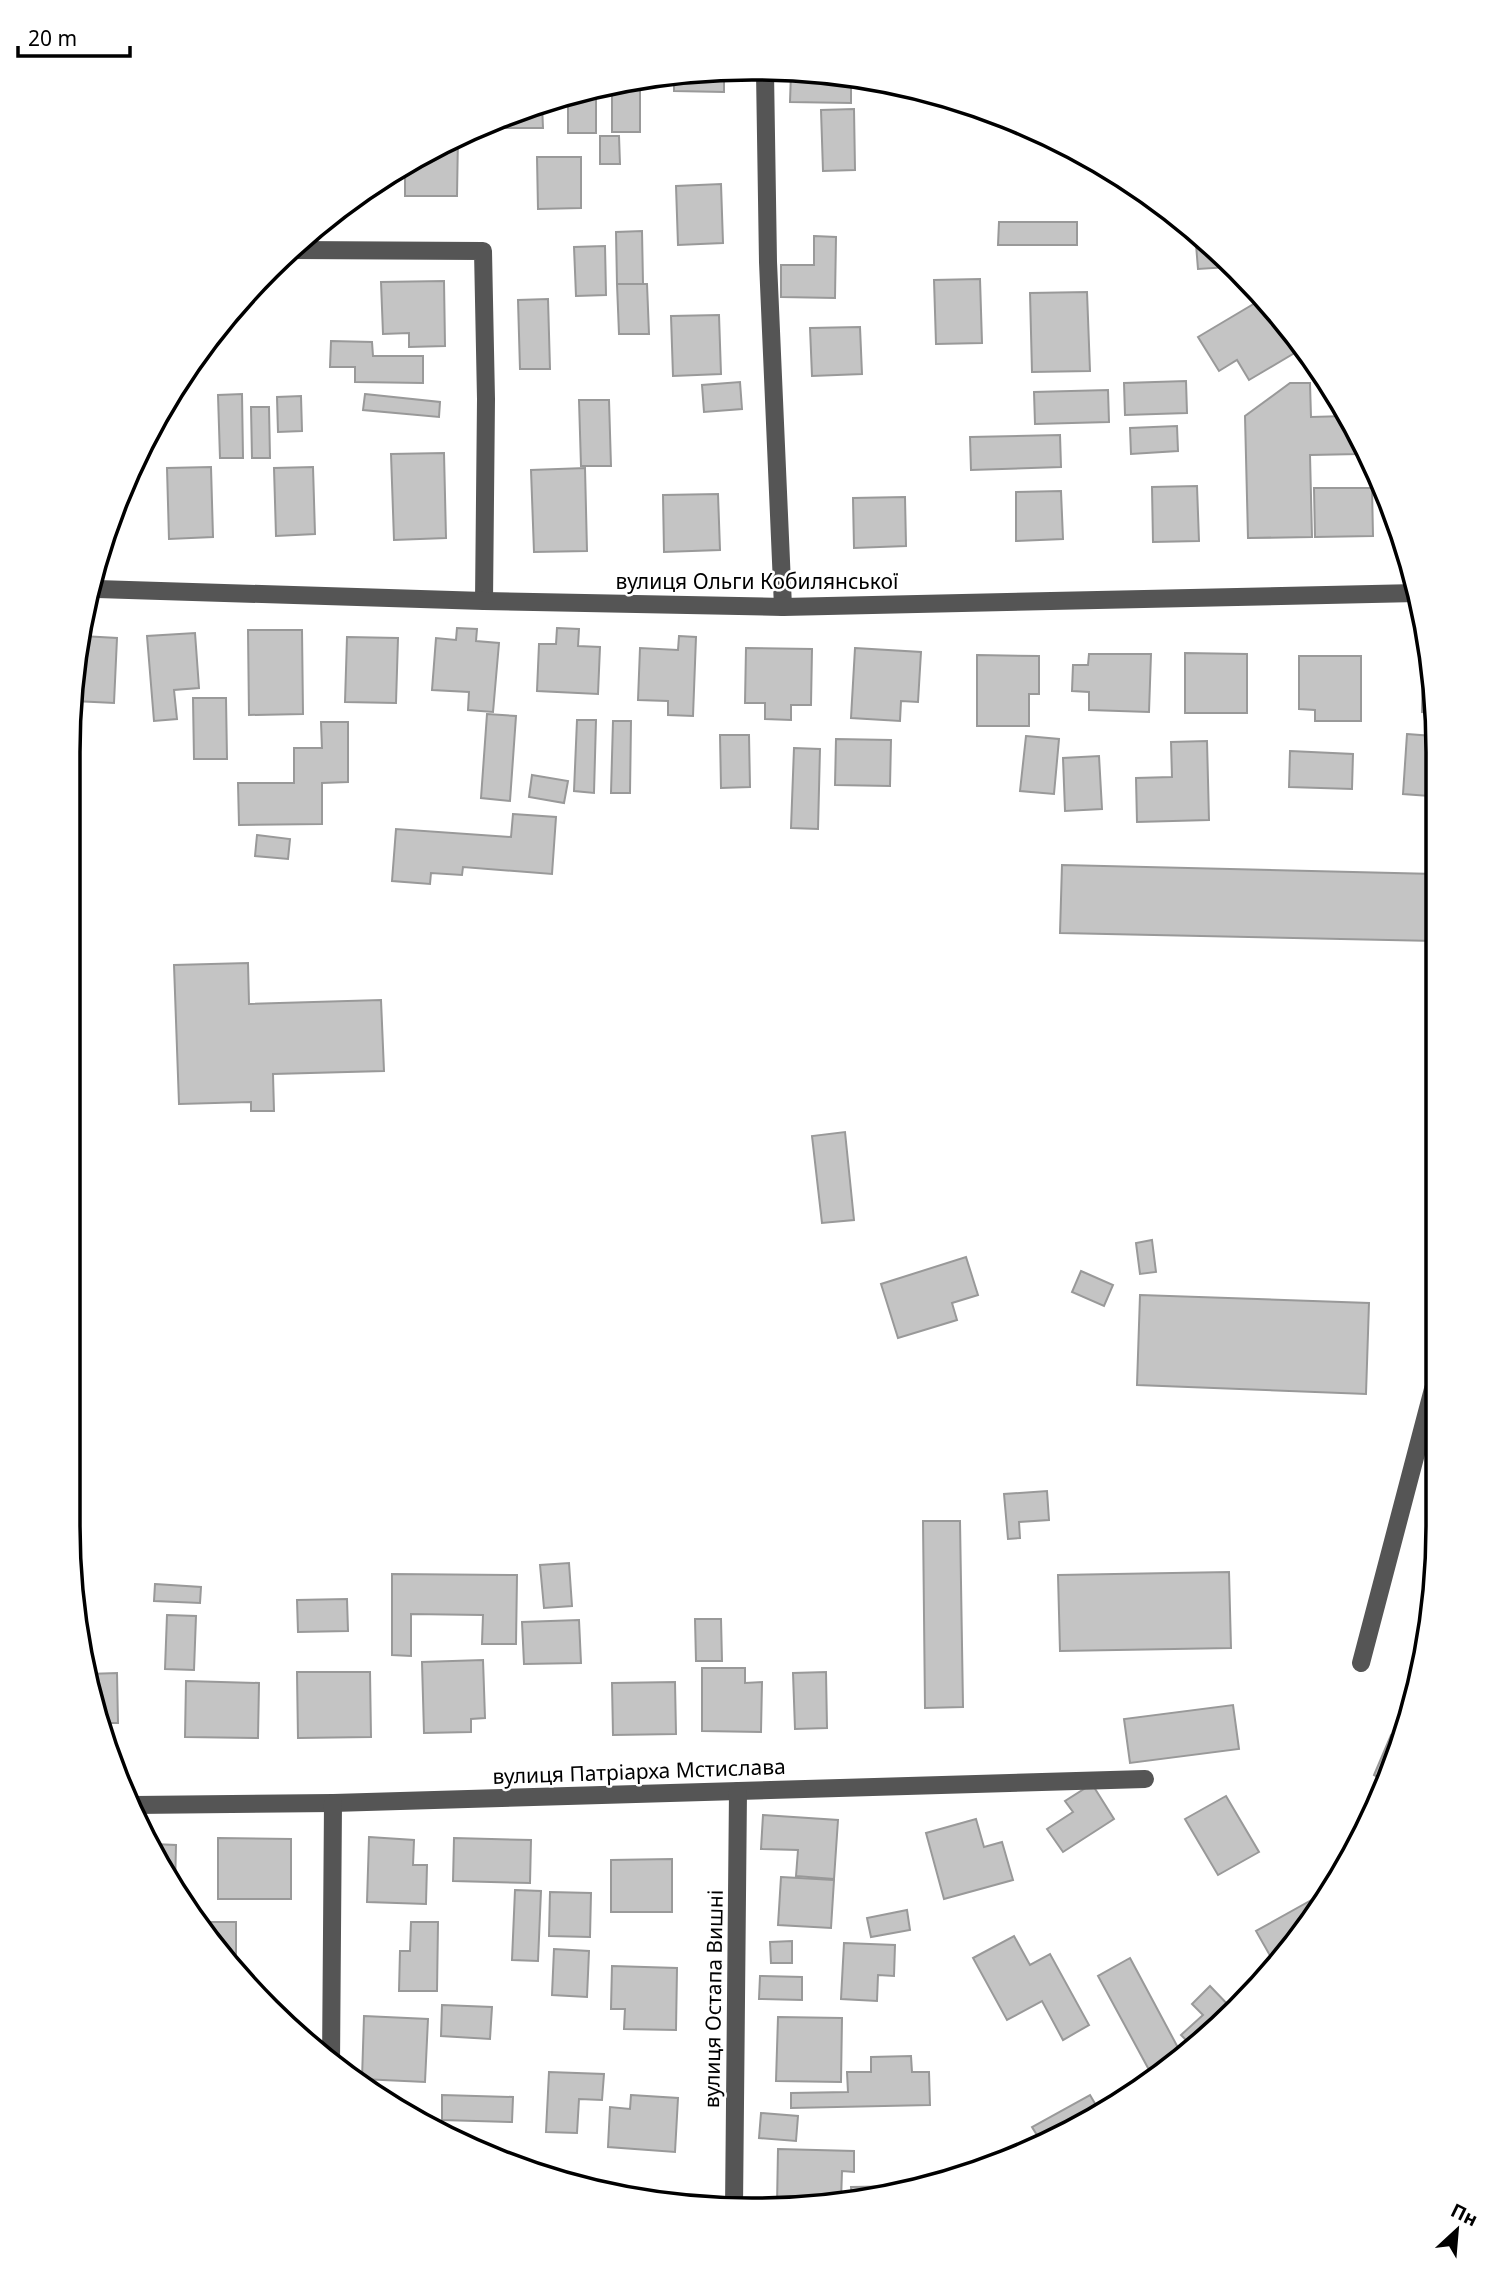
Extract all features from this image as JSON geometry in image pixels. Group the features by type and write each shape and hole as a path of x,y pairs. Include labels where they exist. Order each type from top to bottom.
{"street":[{"path":"765,81 768,262 783,607"},
{"path":"307,250 482,251 486,399 484,601"},
{"name":"вулиця Ольги Кобилянської","path":"101,589 783,607 1406,593"},
{"path":"1361,1664 1426,1416"},
{"name":"вулиця Патріарха Мстислава","path":"142,1805 333,1803 1144,1779"},
{"name":"вулиця Остапа Вишні","path":"734,2198 738,1791"},
{"path":"331,2049 333,1803"}],"building":[{"path":"724,81 724,92 674,91 674,85"},
{"path":"791,82 851,88 851,103 790,102"},
{"path":"640,90 640,132 612,132 612,95"},
{"path":"596,99 596,133 568,133 568,106"},
{"path":"854,109 855,170 823,171 821,110"},
{"path":"542,114 543,128 506,128"},
{"path":"600,136 619,136 620,164 600,164"},
{"path":"458,149 457,196 405,196 405,178"},
{"path":"537,157 581,157 581,208 538,209"},
{"path":"721,184 723,243 678,245 676,186"},
{"path":"999,222 1077,222 1077,245 998,245"},
{"path":"642,231 643,284 617,284 616,232"},
{"path":"814,236 836,237 835,298 781,297 781,265 814,265"},
{"path":"605,246 606,295 576,296 574,247"},
{"path":"1196,247 1219,268 1198,269"},
{"path":"980,279 982,343 936,344 934,280"},
{"path":"444,281 445,346 409,347 409,333 383,334 381,282"},
{"path":"617,284 647,284 649,334 619,334"},
{"path":"1087,292 1090,371 1032,372 1030,293"},
{"path":"548,299 550,369 520,369 518,300"},
{"path":"1254,304 1294,353 1249,380 1237,360 1219,371 1198,337"},
{"path":"719,315 721,374 673,376 671,316"},
{"path":"860,327 862,374 812,376 810,328"},
{"path":"331,341 372,342 373,356 423,356 423,383 355,382 355,367 330,367"},
{"path":"1186,381 1187,413 1125,415 1124,383"},
{"path":"740,382 742,409 704,412 702,385"},
{"path":"1290,383 1310,383 1311,417 1335,417 1355,454 1310,455 1312,537 1248,538 1245,416"},
{"path":"1108,390 1109,422 1035,424 1034,392"},
{"path":"242,394 243,458 220,458 218,395"},
{"path":"365,394 440,402 439,417 363,410"},
{"path":"301,396 302,431 278,432 277,397"},
{"path":"579,400 609,400 611,466 581,466"},
{"path":"251,407 269,407 270,458 252,458"},
{"path":"1177,426 1178,451 1131,454 1130,428"},
{"path":"1060,435 1061,467 971,470 970,437"},
{"path":"444,453 446,538 394,540 391,454"},
{"path":"211,467 213,537 169,539 167,468"},
{"path":"313,467 315,534 276,536 274,468"},
{"path":"585,468 587,551 534,552 531,470"},
{"path":"1197,486 1199,541 1153,542 1152,487"},
{"path":"1314,488 1370,488 1373,536 1315,537"},
{"path":"1061,491 1063,539 1016,541 1016,492"},
{"path":"718,494 720,550 664,552 663,495"},
{"path":"905,497 906,546 854,548 853,498"},
{"path":"457,628 477,629 476,641 499,643 493,712 468,710 469,692 432,690 436,638 456,640"},
{"path":"557,628 579,629 578,646 600,647 598,694 537,691 539,644 556,644"},
{"path":"248,630 302,630 303,714 249,715"},
{"path":"195,633 199,688 174,690 177,719 154,721 147,636"},
{"path":"91,636 117,638 114,703 83,701"},
{"path":"679,636 696,637 693,716 668,715 668,701 638,700 640,648 678,650"},
{"path":"347,637 398,638 396,703 345,702"},
{"path":"746,648 812,649 811,705 791,705 791,720 765,719 765,703 745,703"},
{"path":"855,648 921,652 918,702 901,701 900,721 851,718"},
{"path":"1185,653 1247,654 1247,713 1185,713"},
{"path":"1089,654 1151,654 1149,712 1089,710 1089,692 1072,691 1073,665 1088,665"},
{"path":"977,655 1039,656 1039,694 1029,694 1029,726 977,726"},
{"path":"1299,656 1361,656 1361,721 1315,721 1315,710 1299,709"},
{"path":"193,698 226,698 227,759 194,759"},
{"path":"487,714 516,716 510,801 481,798"},
{"path":"577,720 596,720 594,793 574,791"},
{"path":"613,721 631,721 630,793 611,793"},
{"path":"321,722 348,722 348,782 322,783 322,824 239,825 238,783 294,783 294,748 322,748"},
{"path":"1407,734 1425,735 1426,796 1403,794"},
{"path":"720,735 749,735 750,787 721,788"},
{"path":"1026,736 1059,739 1054,794 1020,791"},
{"path":"836,739 891,740 890,786 835,785"},
{"path":"1207,741 1209,820 1137,822 1136,778 1172,777 1171,742"},
{"path":"794,748 820,749 818,829 791,828"},
{"path":"1290,751 1353,754 1352,789 1289,787"},
{"path":"1099,756 1102,809 1065,811 1063,758"},
{"path":"532,775 568,781 564,803 529,797"},
{"path":"513,814 556,817 552,874 463,867 462,875 431,873 430,884 392,881 396,829 511,837"},
{"path":"257,835 290,839 288,859 255,856"},
{"path":"1062,865 1426,874 1426,941 1060,933"},
{"path":"248,963 249,1004 381,1000 384,1071 273,1074 274,1111 251,1111 251,1102 179,1104 174,965"},
{"path":"845,1132 854,1220 822,1223 812,1136"},
{"path":"1152,1240 1156,1272 1140,1274 1136,1243"},
{"path":"966,1257 978,1295 952,1303 957,1320 898,1338 881,1284"},
{"path":"1081,1271 1113,1285 1104,1306 1072,1292"},
{"path":"1140,1295 1369,1303 1366,1394 1137,1385"},
{"path":"1047,1491 1049,1520 1019,1522 1020,1538 1008,1539 1004,1494"},
{"path":"923,1521 960,1521 963,1707 925,1708"},
{"path":"569,1563 572,1606 544,1608 540,1565"},
{"path":"1229,1572 1231,1648 1060,1651 1058,1575"},
{"path":"392,1574 517,1575 516,1644 482,1644 483,1615 411,1614 411,1656 392,1655"},
{"path":"155,1584 201,1587 200,1603 154,1601"},
{"path":"347,1599 348,1631 298,1632 297,1600"},
{"path":"167,1615 196,1616 194,1670 165,1669"},
{"path":"695,1619 721,1619 722,1661 696,1661"},
{"path":"579,1620 581,1663 524,1664 522,1622"},
{"path":"483,1660 485,1718 471,1719 471,1732 424,1733 422,1662"},
{"path":"702,1668 745,1668 745,1683 762,1682 761,1732 702,1731"},
{"path":"297,1672 370,1672 371,1737 298,1738"},
{"path":"826,1672 827,1728 795,1729 793,1673"},
{"path":"117,1673 118,1723 110,1723 97,1674"},
{"path":"186,1681 259,1683 258,1738 185,1737"},
{"path":"675,1682 676,1734 613,1735 612,1683"},
{"path":"1233,1705 1239,1749 1130,1763 1124,1719"},
{"path":"1391,1735 1377,1776 1374,1775"},
{"path":"1092,1784 1114,1819 1063,1852 1047,1829 1073,1812 1065,1801"},
{"path":"1226,1796 1259,1852 1218,1875 1185,1819"},
{"path":"763,1815 838,1820 834,1879 796,1876 798,1850 761,1849"},
{"path":"976,1819 984,1847 1002,1842 1013,1880 944,1899 926,1833"},
{"path":"369,1837 414,1840 413,1865 427,1865 426,1904 367,1902"},
{"path":"218,1838 291,1839 291,1899 218,1899"},
{"path":"454,1838 531,1840 530,1883 453,1881"},
{"path":"162,1844 176,1845 175,1869"},
{"path":"672,1859 672,1912 611,1912 611,1860"},
{"path":"781,1877 834,1880 831,1928 778,1925"},
{"path":"515,1890 541,1891 538,1961 512,1960"},
{"path":"550,1892 591,1893 590,1937 549,1936"},
{"path":"1312,1900 1270,1956 1256,1931"},
{"path":"907,1910 910,1930 871,1937 867,1918"},
{"path":"210,1922 236,1922 236,1956"},
{"path":"411,1922 438,1922 437,1991 399,1991 400,1951 410,1951"},
{"path":"1014,1936 1030,1965 1050,1954 1089,2025 1063,2040 1042,2001 1007,2020 973,1958"},
{"path":"792,1941 792,1963 771,1963 770,1942"},
{"path":"844,1943 895,1945 894,1976 878,1975 877,2001 841,1999"},
{"path":"554,1949 589,1951 587,1997 552,1995"},
{"path":"1130,1958 1178,2047 1149,2069 1098,1976"},
{"path":"612,1966 677,1968 676,2030 624,2029 625,2009 611,2009"},
{"path":"760,1976 802,1977 802,2000 759,1999"},
{"path":"1210,1986 1227,2004 1186,2040 1181,2035 1203,2015 1192,2004"},
{"path":"442,2005 492,2007 490,2039 441,2036"},
{"path":"364,2016 428,2019 425,2082 371,2079 362,2073"},
{"path":"778,2017 842,2018 841,2082 776,2081"},
{"path":"911,2056 912,2072 929,2072 930,2105 791,2108 791,2093 848,2092 847,2072 871,2072 871,2057"},
{"path":"549,2072 604,2074 602,2100 579,2099 577,2133 546,2132"},
{"path":"442,2095 513,2097 512,2122 442,2120"},
{"path":"631,2095 678,2098 675,2152 608,2147 610,2107 630,2109"},
{"path":"1090,2095 1095,2104 1037,2135 1032,2127"},
{"path":"761,2113 798,2116 796,2141 759,2138"},
{"path":"778,2149 854,2151 854,2172 842,2171 841,2193 777,2197"},
{"path":"881,2186 851,2191 851,2187"}]}
